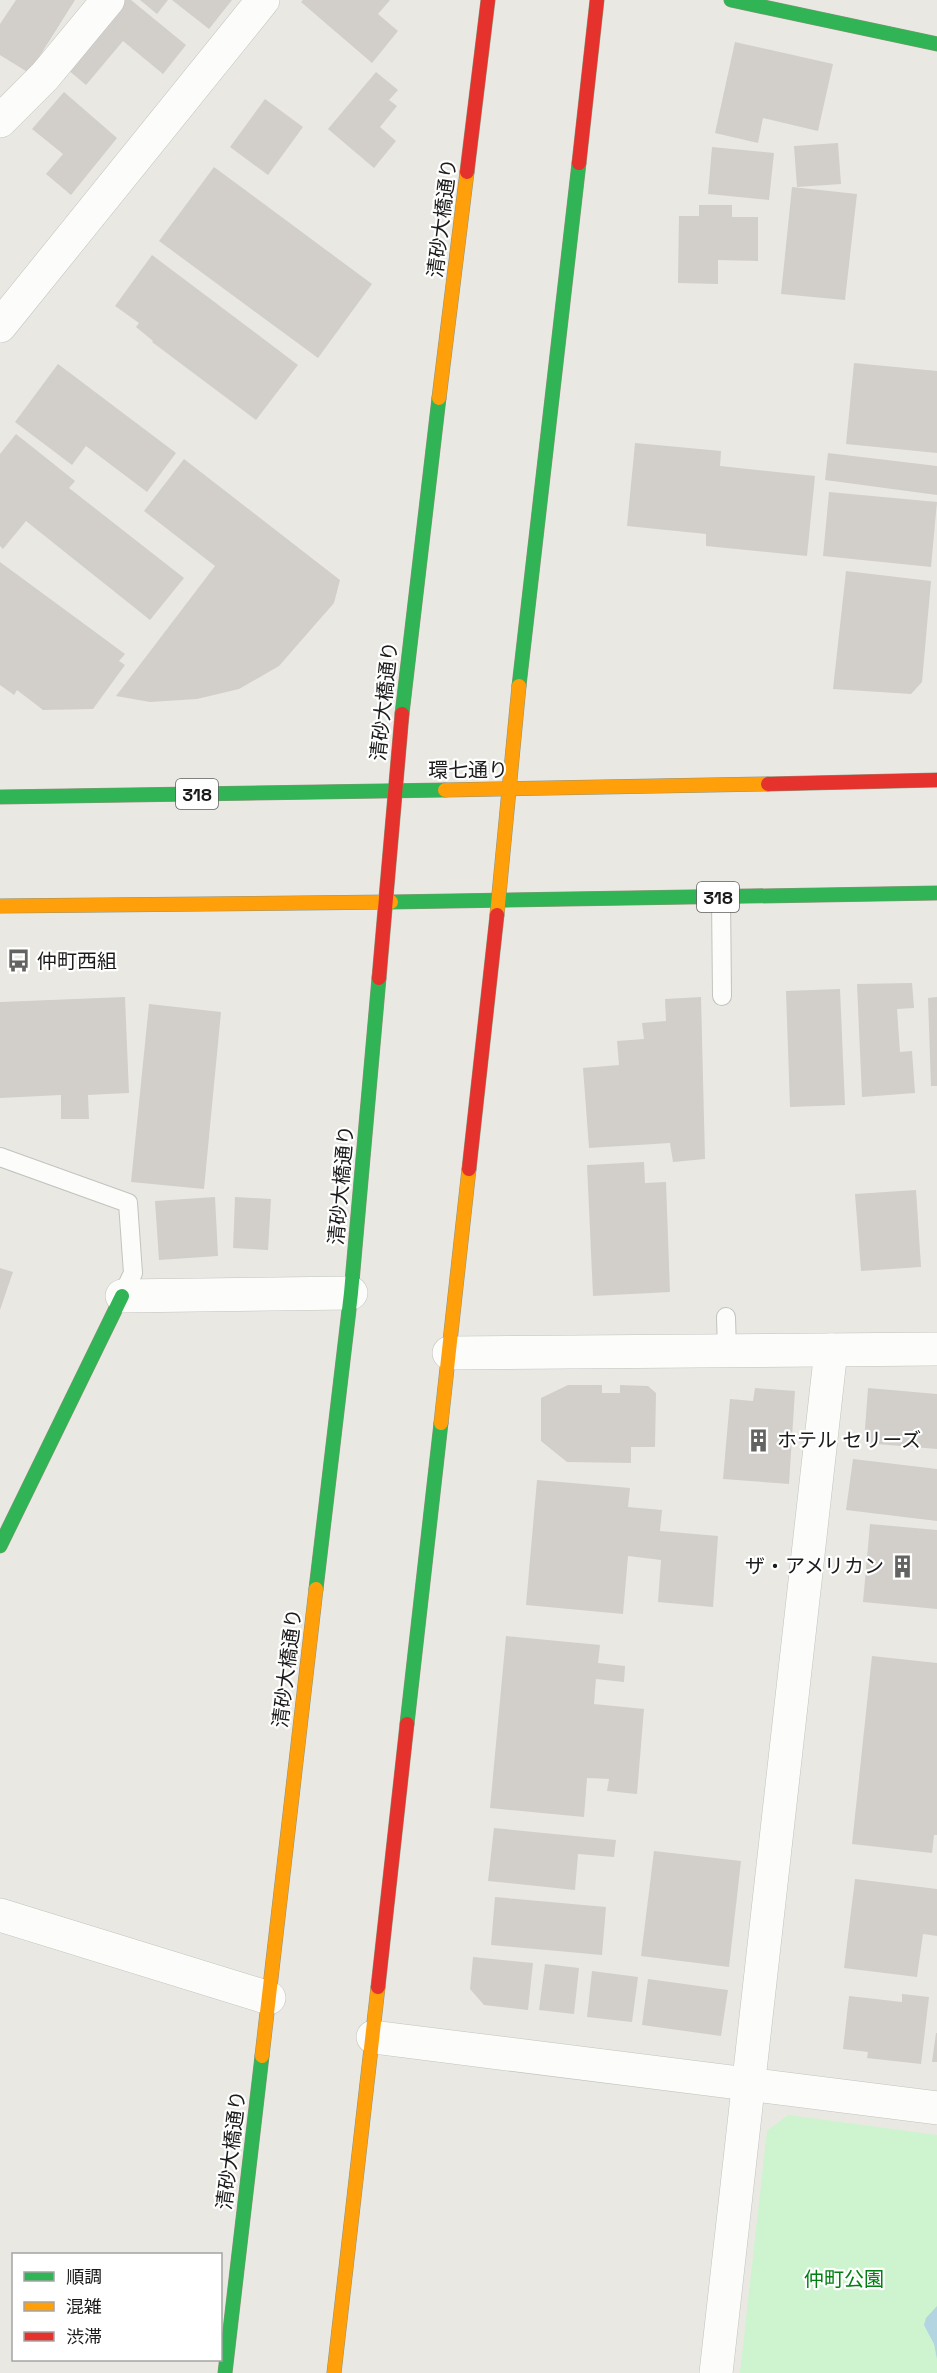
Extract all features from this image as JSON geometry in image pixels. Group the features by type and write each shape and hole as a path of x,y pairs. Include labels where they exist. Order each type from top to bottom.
{"main road":[{"name":"清砂大橋通り","path":"225,2373 351,1293 406,672 488,0"},
{"path":"334,2373 499,900 519,677 597,0"},
{"path":"731,0 937,44"},
{"name":"環七通り","path":"0,798 937,780"},
{"name":"318","path":"0,906 937,893"},
{"path":"3,1531 122,1296"}],"street":[{"path":"0,121 45,76 108,0"},
{"path":"0,326 263,0"},
{"path":"122,1296 351,1293"},
{"path":"449,1353 937,1348"},
{"path":"716,2373 831,1350"},
{"path":"0,1915 268,1998"},
{"path":"373,2037 937,2108"}],"lane":[{"path":"721,897 722,996"},
{"path":"0,1156 128,1203 133,1273 122,1296"},
{"path":"726,1317 727,1351"}],"green space":[{"name":"仲町公園","path":"788,2115 937,2135 937,2373 740,2373 767,2131"}],"water":[{"path":"937,2306 937,2359 934,2344 924,2325 926,2318"}],"building":[{"path":"16,0 75,0 29,73 0,55 0,24"},
{"path":"123,0 131,0 186,45 163,74 123,41 86,85 67,69"},
{"path":"140,0 168,0 157,14"},
{"path":"172,0 232,0 209,29"},
{"path":"303,0 390,0 378,14 398,31 372,63 301,2"},
{"path":"735,42 833,64 818,131 763,118 758,143 715,133"},
{"path":"376,72 398,90 389,100 397,106 380,127 396,141 374,168 328,129"},
{"path":"64,92 117,138 71,195 46,174 63,154 32,129"},
{"path":"265,99 303,127 268,175 230,147"},
{"path":"838,143 841,184 797,187 794,146"},
{"path":"712,147 774,153 769,200 708,194"},
{"path":"214,167 372,284 318,358 159,241"},
{"path":"792,187 857,194 845,300 781,294"},
{"path":"699,205 732,205 732,217 758,217 758,261 718,260 718,284 678,283 679,216 699,216"},
{"path":"152,255 298,365 256,420 152,342 136,327 139,323 115,306"},
{"path":"854,363 937,371 937,453 846,444"},
{"path":"58,364 176,453 147,492 86,446 72,465 15,422"},
{"path":"16,434 75,481 69,488 184,578 150,620 26,521 3,549 0,546 0,454"},
{"path":"635,443 721,451 720,466 815,476 807,556 706,546 706,534 627,526"},
{"path":"828,453 937,466 937,495 825,480"},
{"path":"184,459 340,580 334,603 279,666 239,689 197,699 150,702 116,696 215,566 144,511"},
{"path":"829,492 937,502 931,567 823,556"},
{"path":"0,562 125,654 119,661 125,665 93,709 43,710 17,690 14,695 0,685"},
{"path":"846,571 931,581 922,682 911,694 833,689"},
{"path":"912,983 914,1008 897,1009 900,1052 912,1051 915,1093 862,1097 857,984"},
{"path":"840,989 845,1105 790,1107 786,991"},
{"path":"125,997 129,1093 88,1095 89,1119 61,1119 61,1095 0,1098 0,1002"},
{"path":"701,997 705,1159 673,1162 670,1143 589,1148 583,1068 619,1065 617,1041 644,1039 642,1023 666,1021 665,999"},
{"path":"937,997 937,1086 931,1086 928,998"},
{"path":"149,1004 221,1012 204,1189 131,1182"},
{"path":"644,1162 645,1183 666,1182 670,1292 593,1296 587,1165"},
{"path":"916,1190 921,1267 861,1271 855,1194"},
{"path":"215,1197 218,1256 159,1260 155,1201"},
{"path":"235,1197 271,1199 268,1250 233,1248"},
{"path":"0,1268 13,1272 0,1310"},
{"path":"568,1385 602,1385 602,1393 620,1393 620,1385 648,1386 656,1393 655,1447 631,1447 631,1463 567,1462 541,1441 541,1398"},
{"name":"ホテル セリーズ","path":"755,1388 795,1391 789,1484 723,1479 730,1399 753,1401"},
{"path":"868,1388 937,1394 937,1449 864,1443"},
{"path":"853,1459 937,1469 937,1521 846,1510"},
{"path":"537,1480 630,1488 628,1507 662,1510 660,1531 718,1536 713,1607 658,1602 661,1560 628,1556 623,1614 526,1605"},
{"name":"ザ・アメリカン","path":"870,1524 937,1530 937,1609 863,1602"},
{"path":"506,1636 600,1645 598,1663 625,1666 624,1682 596,1679 594,1704 644,1709 637,1794 607,1791 609,1779 587,1778 584,1817 490,1808"},
{"path":"872,1656 937,1663 937,1835 934,1835 932,1853 852,1844"},
{"path":"494,1828 616,1840 614,1857 578,1854 575,1890 488,1881"},
{"path":"654,1851 741,1861 729,1967 641,1956"},
{"path":"855,1879 937,1889 937,1936 923,1934 917,1977 844,1968"},
{"path":"495,1897 606,1907 602,1955 491,1945"},
{"path":"473,1957 533,1963 528,2010 484,2005 470,1989"},
{"path":"545,1964 579,1968 574,2014 539,2010"},
{"path":"592,1971 638,1977 632,2022 587,2017"},
{"path":"648,1979 728,1990 721,2036 642,2025"},
{"path":"902,1994 929,1997 921,2064 867,2058 868,2052 843,2049 849,1996 902,2002"},
{"path":"936,2033 937,2062 932,2062"}],"traffic: fast":[{"path":"731,0 937,44"},
{"path":"519,686 579,163"},
{"path":"402,714 439,398"},
{"path":"0,797 445,790"},
{"path":"391,902 937,893"},
{"path":"316,1589 351,1293 379,978"},
{"path":"0,1546 122,1296"},
{"path":"407,1724 441,1423"},
{"path":"225,2373 262,2056"}],"traffic: slow":[{"path":"439,398 467,172"},
{"path":"497,915 519,686"},
{"path":"445,790 768,784"},
{"path":"0,906 391,902"},
{"path":"441,1423 469,1169"},
{"path":"262,2056 316,1589"},
{"path":"334,2373 378,1987"}],"traffic: jam":[{"path":"467,172 488,0"},
{"path":"579,163 597,0"},
{"path":"379,978 402,714"},
{"path":"768,784 937,780"},
{"path":"469,1169 497,915"},
{"path":"378,1987 407,1724"}],"place":[{"name":"仲町西組","path":"19,961"},
{"name":"ホテル セリーズ","path":"759,1440"},
{"name":"ザ・アメリカン","path":"902,1566"}]}
